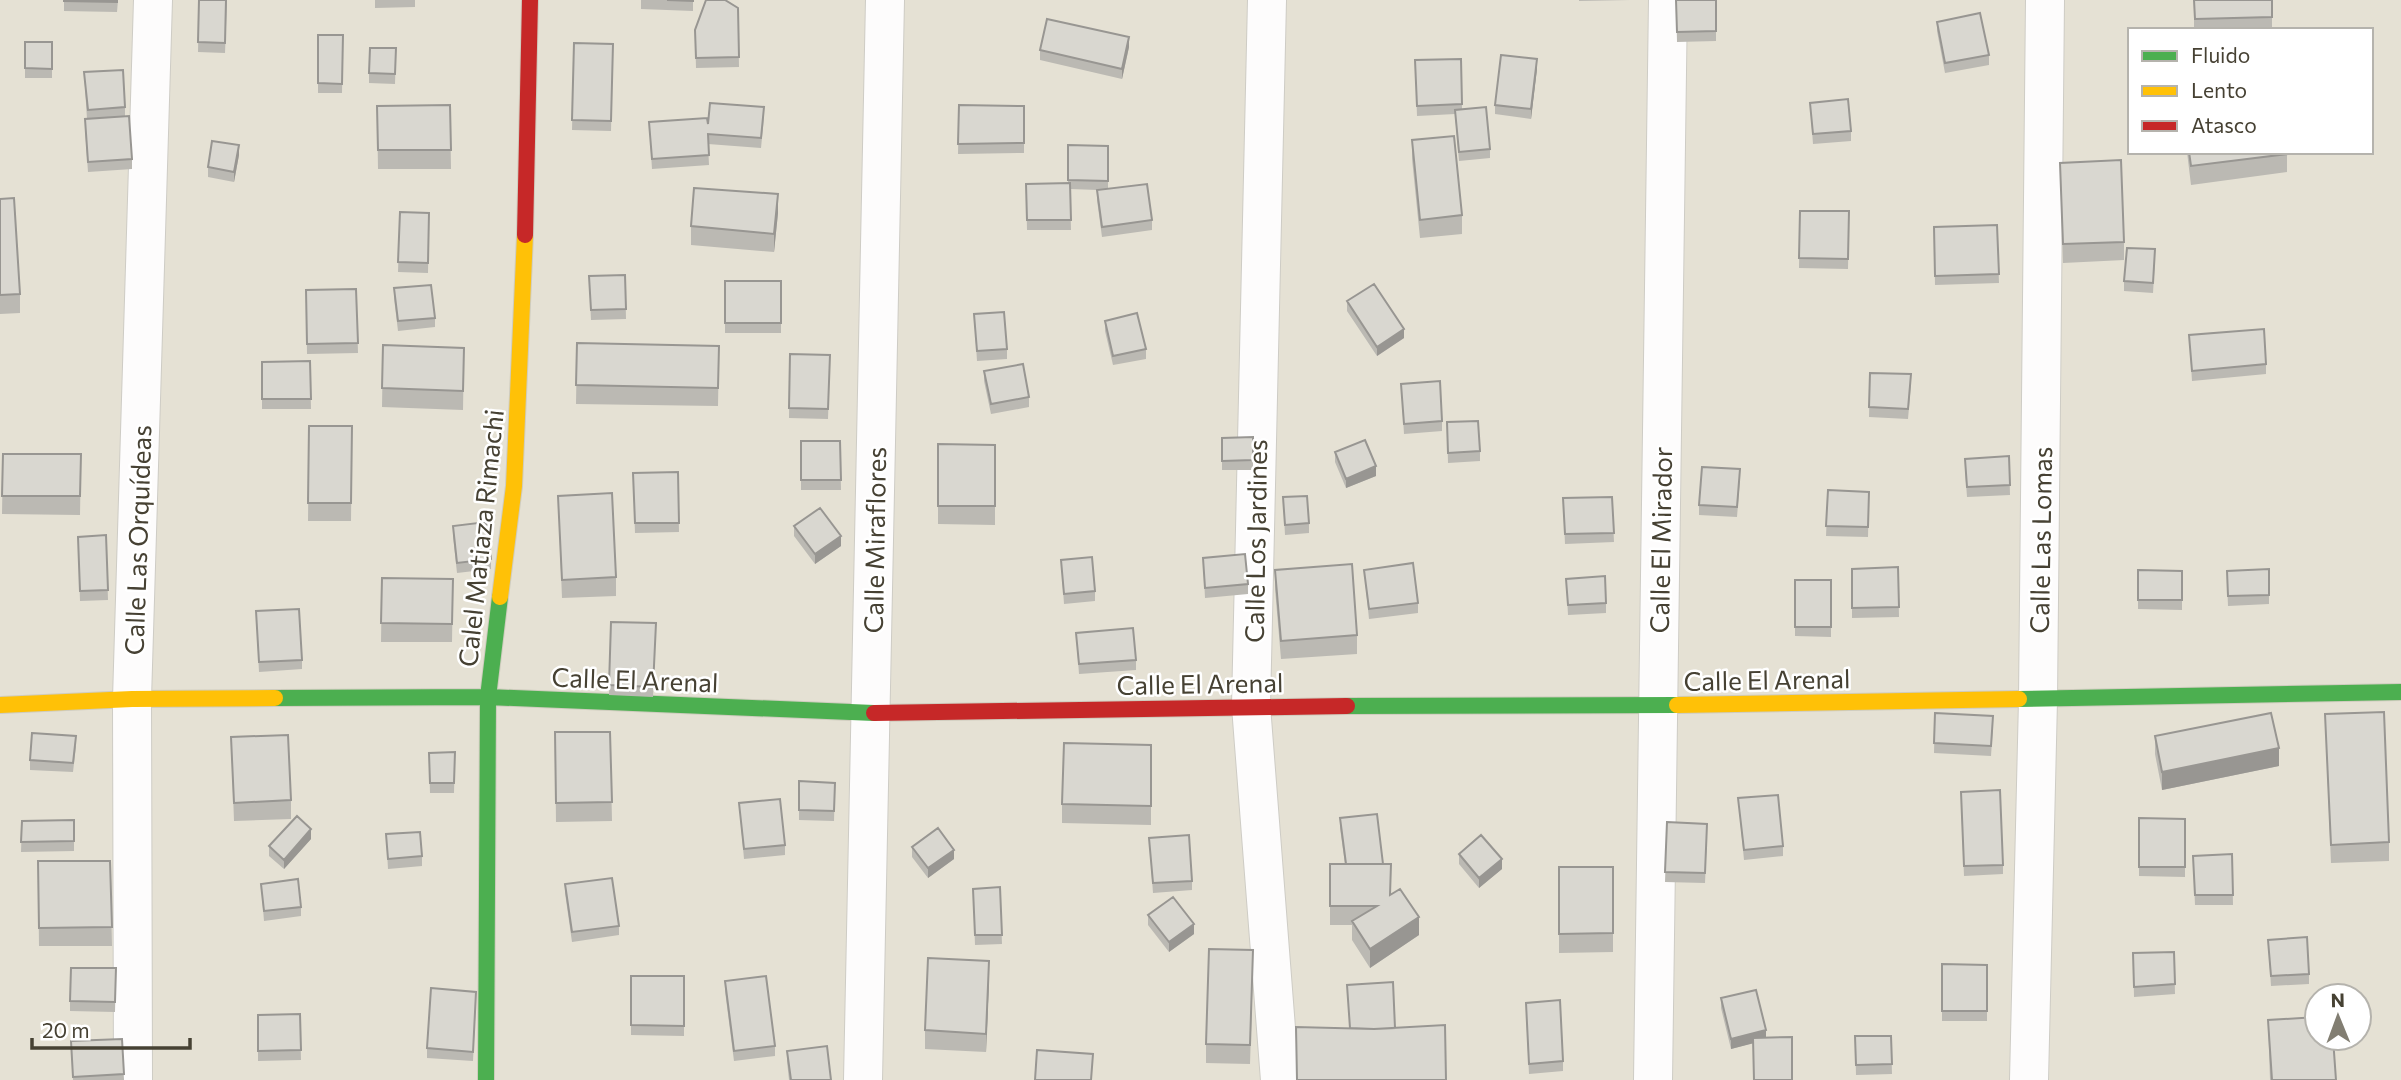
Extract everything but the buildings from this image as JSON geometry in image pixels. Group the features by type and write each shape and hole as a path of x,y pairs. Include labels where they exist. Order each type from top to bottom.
{"street":[{"name":"Calle Las Orquídeas","path":"132,1080 132,699 153,0"},
{"name":"Calel Matiaza Rimachi","path":"486,1080 488,697 514,486 524,273 530,0"},
{"name":"Calle Miraflores","path":"863,1080 885,0"},
{"name":"Calle Los Jardines","path":"1267,0 1251,706 1280,1080"},
{"name":"Calle El Mirador","path":"1653,1080 1668,0"},
{"name":"Calle Las Lomas","path":"2029,1080 2038,700 2045,0"},
{"name":"Calle El Arenal","path":"0,705 132,699 488,697 870,713 1251,706 1658,705 2038,700 2401,692"}],"shaded area":[{"path":"0,0 2401,0 2401,1080 0,1080"}],"traffic: fast":[{"path":"486,1080 488,697 500,597"},
{"path":"2019,699 2401,692"},
{"path":"275,698 488,697 874,713"},
{"path":"1347,706 1677,705"}],"traffic: slow":[{"path":"500,597 514,486 525,235"},
{"path":"0,705 132,699 275,698"},
{"path":"1677,705 2019,699"}],"traffic: jam":[{"path":"525,235 530,0"},
{"path":"874,713 1347,706"}]}
